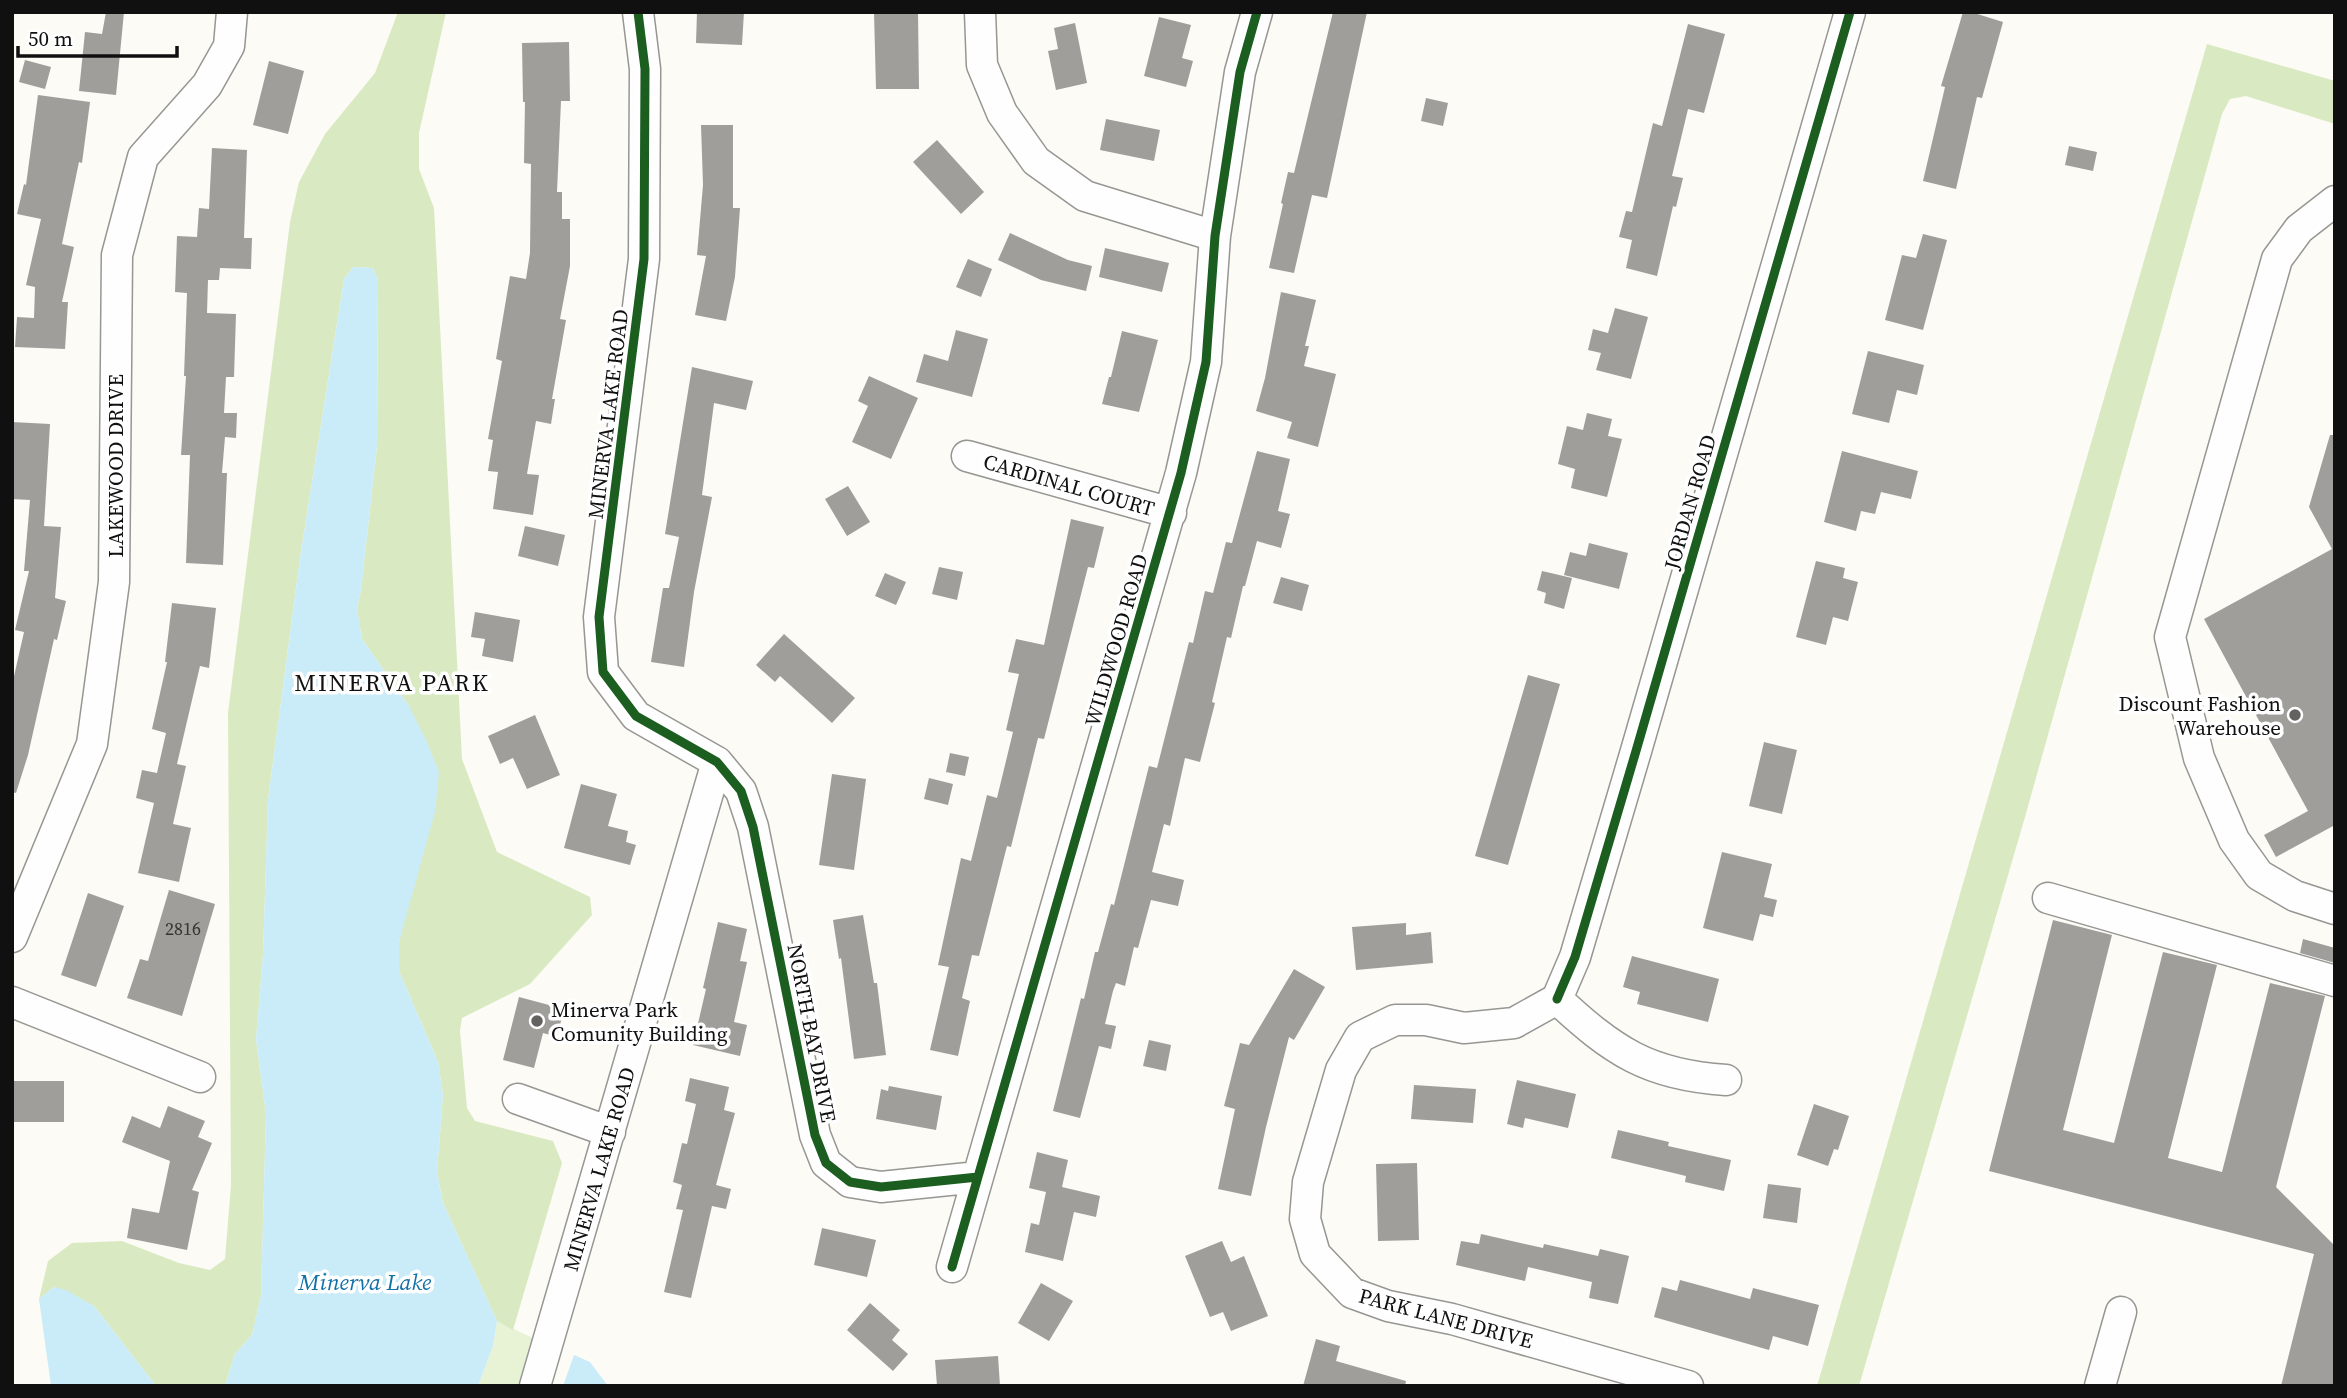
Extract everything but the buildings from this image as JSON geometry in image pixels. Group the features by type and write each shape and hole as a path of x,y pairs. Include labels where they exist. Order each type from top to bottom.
{"street":[{"name":"LAKEWOOD DRIVE","path":"12,937 92,744 114,582 117,255 143,157 207,85 229,46 232,12"},
{"name":"MINERVA LAKE ROAD","path":"535,1386 717,762 636,716 603,672 599,617 644,259 645,69 638,12"},
{"path":"980,12 982,65 1002,113 1036,161 1085,196 1215,236"},
{"name":"WILDWOOD ROAD","path":"952,1266 1171,513 1206,362 1215,236 1240,72 1257,12"},
{"name":"JORDAN ROAD","path":"1557,999 1575,957 1850,12"},
{"path":"2335,201 2300,229 2277,259 2170,637 2199,758 2234,840 2259,875 2295,896 2335,909"},
{"name":"CARDINAL COURT","path":"968,456 1171,513"},
{"name":"NORTH BAY DRIVE","path":"717,762 741,792 753,828 815,1135 827,1163 850,1182 881,1187 978,1177"},
{"path":"2048,898 2335,981"},
{"path":"1557,999 1595,1034 1645,1065 1693,1078 1726,1080"},
{"name":"PARK LANE DRIVE","path":"1557,999 1514,1023 1464,1028 1426,1020 1395,1020 1360,1037 1341,1070 1308,1182 1305,1219 1315,1254 1352,1293 1388,1306 1452,1319 1688,1386"},
{"path":"12,1002 200,1077"},
{"path":"518,1099 610,1132"},
{"path":"2100,1386 2120,1312"}],"green space":[{"path":"398,12 446,12 419,133 419,169 434,208 462,759 497,852 590,897 592,915 530,984 462,1018 460,1031 467,1108 475,1121 553,1141 562,1163 513,1330 497,1321 443,1203 437,1172 443,1095 438,1062 399,971 399,942 403,926 409,706 362,639 357,609 377,446 378,279 373,268 353,267 344,279 300,558 268,800 263,955 256,1039 266,1114 261,1296 252,1335 235,1354 225,1386 156,1386 94,1306 54,1287 39,1299 48,1261 72,1243 122,1241 179,1263 210,1270 225,1259 231,1185 228,713 290,222 299,182 325,134 375,73"},
{"path":"2207,44 2335,81 2335,124 2246,96 2230,99 2222,114 2025,817 1859,1386 1817,1386"},
{"path":"497,1321 537,1340 524,1386 478,1386 493,1346"}],"water":[{"name":"Minerva Lake","path":"353,267 373,268 378,279 377,446 357,609 362,639 409,706 439,772 435,812 399,942 399,971 438,1062 443,1095 437,1172 443,1203 497,1321 493,1346 478,1386 225,1386 235,1354 252,1335 261,1296 266,1114 256,1039 263,955 268,800 300,558 344,279"},
{"path":"54,1287 66,1290 94,1306 156,1386 51,1386 39,1299"},
{"path":"574,1355 590,1362 608,1386 563,1386"}],"cycle path":[{"path":"638,12 645,69 644,259 599,617 603,672 636,716 717,762 741,791 753,827 815,1135 826,1163 850,1182 881,1187 978,1177"},
{"path":"952,1267 1181,473 1206,362 1215,236 1240,72 1257,12"},
{"path":"1557,999 1575,957 1850,12"}],"place":[{"name":"Discount Fashion Warehouse","path":"2295,715"},
{"name":"Minerva Park Comunity Building","path":"537,1021"}],"district":[{"name":"MINERVA PARK","path":"392,682"}]}
